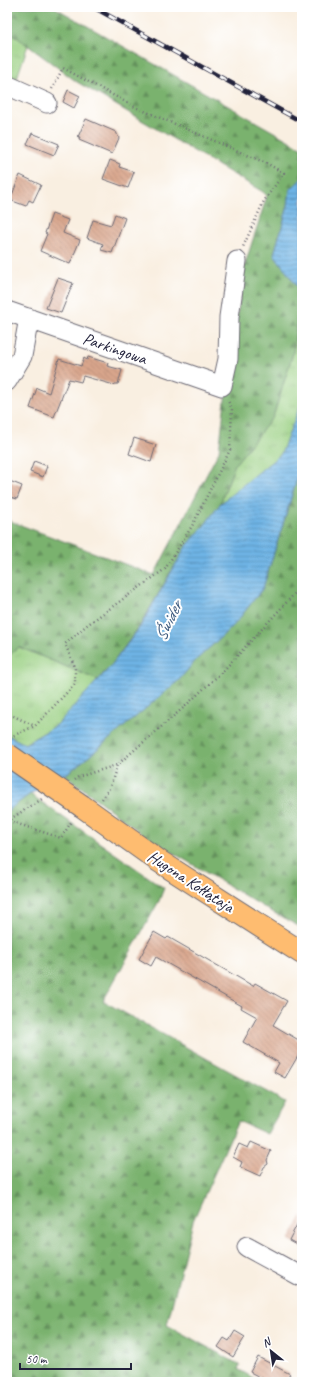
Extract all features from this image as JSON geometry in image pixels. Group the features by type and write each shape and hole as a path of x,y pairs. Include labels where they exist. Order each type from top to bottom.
{"main road":[{"name":"Hugona Kołłątaja","path":"7,754 87,807 159,861 302,953"}],"street":[{"path":"7,85 47,103"},
{"path":"222,386 228,359 229,318 237,262"},
{"name":"Parkingowa","path":"7,311 222,386"},
{"path":"7,382 22,356 29,318"},
{"path":"247,1247 302,1277"}],"path":[{"path":"56,81 62,68 135,107 266,163 284,173 264,201 237,262"},
{"path":"7,739 35,726 75,684 75,667 65,644 87,625 165,569 192,526 230,450 232,409 222,386"},
{"path":"8,820 61,838 87,807 110,787 117,765 182,709 224,670 297,591 302,581"},
{"path":"7,707 9,714 35,726"}],"green space":[{"path":"7,7 54,7 302,148 302,178 290,190 288,206 274,254 296,285 300,296 293,353 273,417 235,464 220,504 185,548 139,627 110,667 98,680 19,647 7,657 7,520 154,575 219,451 228,375 245,264 267,196 263,192 77,82 7,30"},
{"path":"7,30 28,45 16,81 7,77"},
{"path":"300,296 302,301 302,401 281,454 220,504 235,464 273,417 293,353"},
{"path":"302,468 302,928 267,909 145,836 65,775 178,681 196,660 234,625 263,588 297,479"},
{"path":"19,647 98,680 57,725 24,744 7,734 7,657"},
{"path":"30,794 164,888 159,901 103,1001 285,1102 267,1134 238,1121 193,1221 167,1325 240,1365 238,1369 260,1382 7,1382 7,811"}],"water":[{"path":"302,178 302,301 296,285 274,254 288,206 290,190"},
{"name":"Świder","path":"302,401 302,468 297,479 263,588 234,625 196,660 178,681 65,775 30,794 7,811 7,738 9,736 25,744 57,725 110,667 140,627 185,548 220,504 281,454"}],"building":[{"path":"68,90 80,96 74,108 63,102"},
{"path":"86,119 116,132 119,138 112,154 79,140 80,137 78,137"},
{"path":"32,133 59,144 54,155 27,144"},
{"path":"110,160 120,164 119,167 134,172 128,188 103,179"},
{"path":"20,175 41,185 33,202 29,200 26,206 10,200"},
{"path":"52,214 68,220 63,233 80,240 70,264 40,251 47,234 45,233"},
{"path":"115,214 125,218 112,253 101,250 103,244 87,238 93,220 111,225"},
{"path":"58,278 73,283 61,313 46,308"},
{"path":"88,357 108,363 107,366 122,370 118,384 114,385 83,376 81,382 69,379 54,417 30,408 37,388 49,393 59,359 81,366 84,358 87,360"},
{"path":"134,438 156,445 151,462 129,454"},
{"path":"34,461 47,466 43,477 30,472"},
{"path":"7,480 22,486 17,499 7,496"},
{"path":"154,932 166,939 168,937 253,986 255,983 287,1001 273,1025 302,1042 302,1049 285,1078 274,1072 279,1063 243,1042 257,1017 241,1008 242,1006 156,957 151,966 139,959"},
{"path":"251,1142 271,1151 267,1160 268,1164 264,1167 260,1176 240,1167 242,1162 233,1157 239,1144 248,1148"},
{"path":"302,1215 302,1247 289,1240"},
{"path":"235,1331 245,1337 233,1357 218,1347 224,1338 229,1341"},
{"path":"258,1357 290,1374 285,1382 269,1382 250,1372"}],"railway":[{"path":"93,7 302,122"}]}
